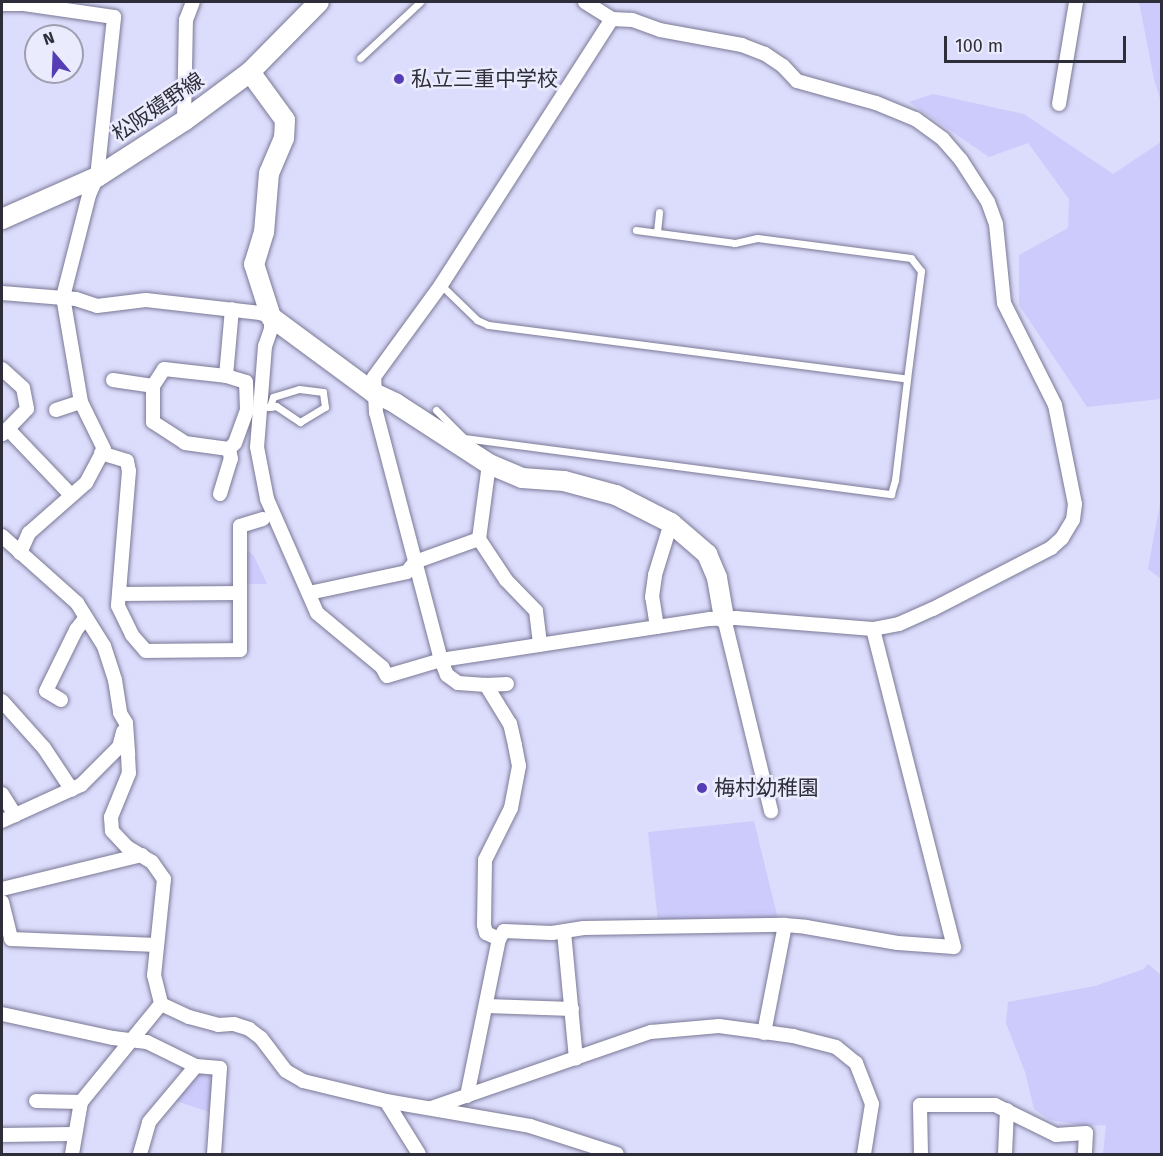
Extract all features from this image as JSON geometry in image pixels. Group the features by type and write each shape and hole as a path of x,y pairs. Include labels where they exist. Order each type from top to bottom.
{"street":[{"path":"184,121 186,20 193,2"},
{"name":"松阪嬉野線","path":"2,219 97,177 184,121 250,72 319,2"},
{"path":"250,72 285,120 284,138 269,173 264,232 254,264 272,317 271,329 265,346 265,407 257,447 267,499 317,613 382,667 387,676 441,660 724,618 873,629 899,624 1051,548 1062,538 1073,520 1075,504 1055,405 1005,303 996,224 988,202 961,160 943,139 915,119 876,103 797,81 783,66 765,54 742,45 660,30 632,20 612,19 585,2"},
{"path":"1059,104 1076,2"},
{"path":"2,4 24,3 114,17 97,177 88,195 63,297 81,402 104,449 86,483 29,533 20,553"},
{"path":"507,684 458,682 447,675 441,660 376,413 374,377 441,285 612,19"},
{"path":"2,293 63,297 97,306 146,300 232,309 272,317 374,393 395,403 489,464 522,478 564,481 616,495 671,522 707,554 717,578 724,618 771,811"},
{"path":"226,376 232,309"},
{"path":"2,369 23,388 27,409 5,433 71,495"},
{"path":"164,369 226,376 246,382 247,410 235,443 229,449 185,443 153,422 153,386 164,369"},
{"path":"113,380 153,386"},
{"path":"56,410 81,402"},
{"path":"220,494 231,459 229,449"},
{"path":"101,453 127,461 129,471 118,606 132,635 146,651 240,650 240,526 263,519"},
{"path":"489,464 479,539 506,580 536,610 540,645"},
{"path":"657,627 652,597 655,575 671,522"},
{"path":"2,536 77,603 104,646 115,680 120,713 126,723 129,773 111,817 112,831 127,847 152,862 164,879 154,975 161,1004"},
{"path":"309,593 407,572 415,562 479,539"},
{"path":"119,594 240,593"},
{"path":"61,700 46,691 76,630 86,617"},
{"path":"467,1096 499,939 504,931 564,932 584,928 785,925 898,943 954,947 873,629"},
{"path":"486,684 510,724 519,766 511,808 485,860 484,925 486,933 499,939"},
{"path":"2,701 44,748 72,790"},
{"path":"2,821 81,785 119,747 126,723"},
{"path":"2,794 15,815"},
{"path":"2,889 142,855"},
{"path":"2,902 11,939 157,945"},
{"path":"764,1033 785,925"},
{"path":"564,932 576,1058"},
{"path":"72,1155 73,1134 81,1102 161,1004"},
{"path":"161,1004 189,1017 218,1025 234,1024 249,1029 261,1038 285,1071 303,1081 386,1101 530,1126 617,1155"},
{"path":"487,1006 572,1009"},
{"path":"2,1014 130,1042 147,1042 196,1066 220,1068 214,1155"},
{"path":"430,1108 651,1032 685,1027 719,1026 793,1036 836,1047 856,1063 872,1104 864,1155"},
{"path":"140,1155 149,1122 196,1066"},
{"path":"36,1101 81,1102"},
{"path":"386,1101 419,1155"},
{"path":"921,1155 921,1105 995,1105 1056,1135 1086,1133 1085,1155"},
{"path":"1005,1155 1006,1110"},
{"path":"2,1135 73,1134"},
{"path":"572,1155 577,1141"}],"lane":[{"path":"360,58 420,2"},
{"path":"657,232 659,212"},
{"path":"436,410 464,438 891,494 895,480 921,271 911,258 757,238 735,243 636,230"},
{"path":"441,285 477,320 488,325 907,379"},
{"path":"300,389 323,392 325,407 300,422 276,406 265,407 273,397 300,389"}],"shaded area":[{"path":"1139,2 1161,2 1161,102 1154,79"},
{"path":"933,94 1024,114 1113,174 1161,142 1161,399 1087,407 1019,305 1019,255 1068,228 1069,199 1028,143 989,157 909,102"},
{"path":"1161,498 1161,579 1148,569"},
{"path":"245,548 254,556 267,584 245,584"},
{"path":"754,821 778,919 658,921 648,832"},
{"path":"1148,964 1161,975 1161,1154 1103,1154 1106,1125 1085,1126 1050,1120 1034,1109 1025,1072 1006,1023 1008,1002 1095,986 1144,969"},
{"path":"199,1072 209,1073 212,1081 209,1112 176,1101"}],"place":[{"name":"私立三重中学校","path":"399,79"},
{"name":"梅村幼稚園","path":"702,788"}]}
